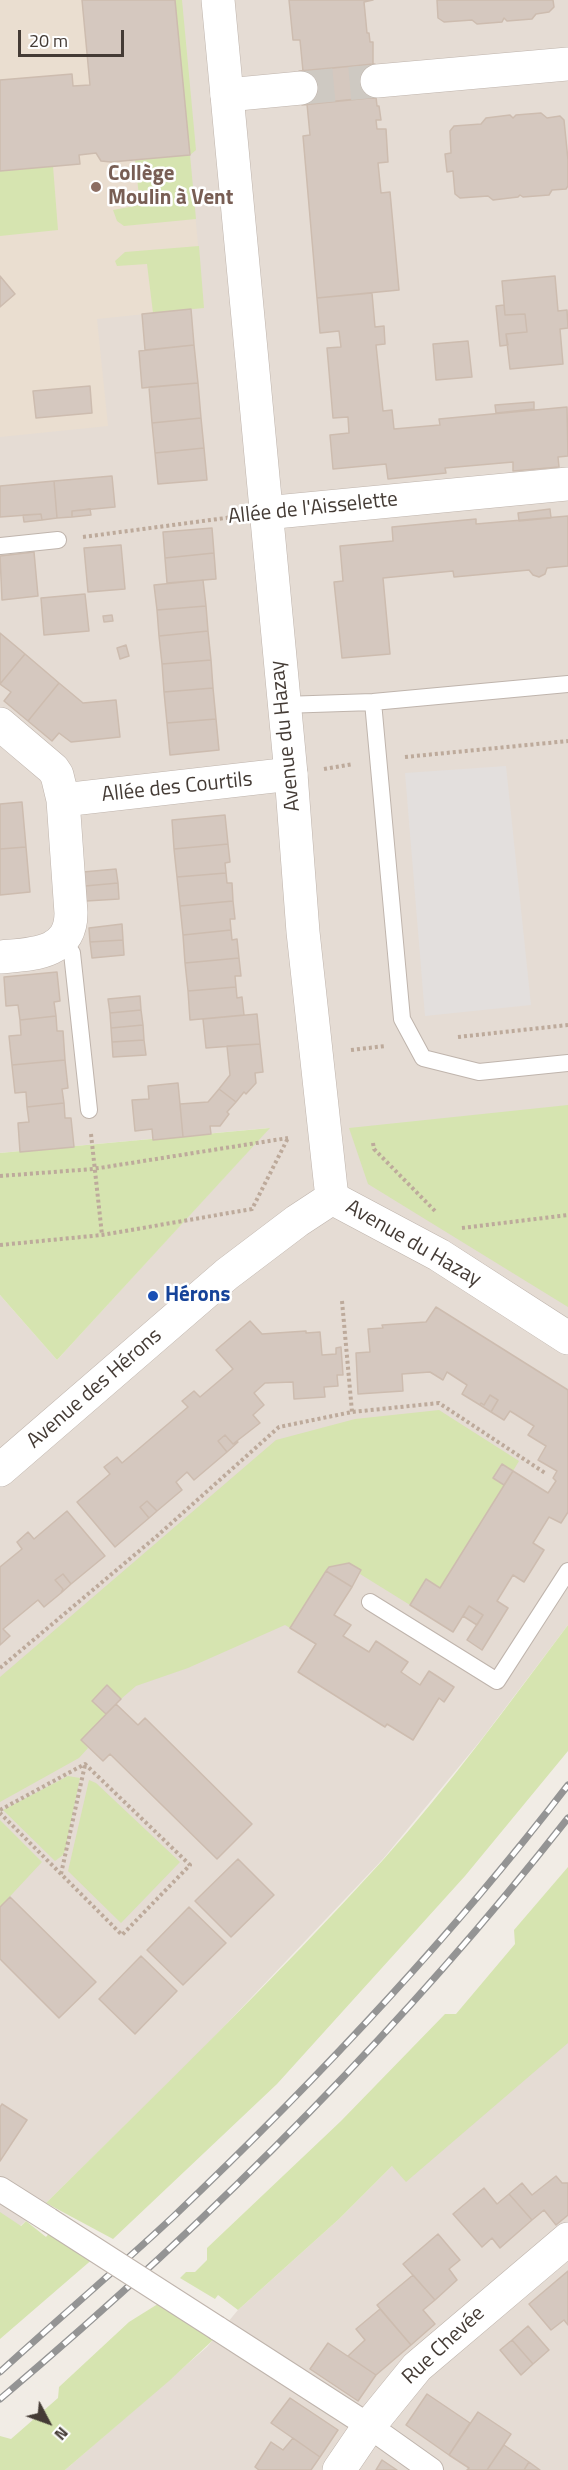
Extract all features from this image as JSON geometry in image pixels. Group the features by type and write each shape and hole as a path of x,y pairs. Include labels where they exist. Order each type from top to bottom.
{"street":[{"name":"Avenue du Hazay","path":"218,0 291,774 303,932 332,1198 439,1255 568,1338"},
{"path":"377,81 568,64"},
{"path":"227,95 301,88"},
{"name":"Allée de l'Aisselette","path":"265,513 568,484"},
{"path":"0,724 53,769 57,775 63,800 71,921 62,940 42,952 0,957"},
{"name":"Allée des Courtils","path":"63,800 291,774"},
{"name":"Avenue des Hérons","path":"0,1470 227,1274 297,1221 332,1198"},
{"path":"0,2189 369,2426 431,2470"},
{"name":"Rue Chevée","path":"339,2470 369,2426 417,2367 568,2239"}],"lane":[{"path":"0,546 58,540"},
{"path":"283,705 373,702 568,684"},
{"path":"373,702 402,1018 413,1042 423,1058 479,1072 568,1063"},
{"path":"62,940 72,953 89,1110"},
{"path":"370,1602 497,1681 568,1571"}],"path":[{"name":"Allée de l'Aisselette","path":"58,540 265,513"},
{"path":"291,774 379,759 568,741"},
{"path":"89,1110 93,1169 102,1235"},
{"path":"0,1245 102,1235 252,1209 294,1128"},
{"path":"0,1176 93,1169 288,1138"},
{"path":"374,1143 374,1149 437,1213"},
{"path":"453,1230 568,1215"},
{"path":"342,1301 352,1412"},
{"path":"0,1668 157,1536 279,1427 352,1412 439,1403 545,1473"},
{"path":"85,1764 190,1865 122,1935 0,1811 85,1764"},
{"path":"62,1874 85,1764"}],"shaded area":[{"path":"0,0 568,0 568,1625 481,1740 383,1859 197,2055 46,2203 0,2244 0,1295 57,1360 269,1128 0,1153"},
{"name":"Collège Moulin à Vent","path":"0,0 175,0 204,308 97,319 108,426 0,437"},
{"path":"506,766 531,1005 425,1016 405,773"},
{"path":"568,1972 568,2470 65,2470 207,2347 238,2310 339,2219 392,2166"}],"green space":[{"path":"175,0 182,0 196,150 190,155"},
{"path":"190,155 196,219 124,226 117,221 113,210 140,205 135,160"},
{"path":"53,166 58,230 0,236 0,171"},
{"path":"199,246 204,308 153,313 147,264 117,266 115,261 125,252"},
{"path":"568,1105 568,1307 368,1184 349,1128"},
{"path":"270,1128 57,1360 0,1295 0,1153"},
{"path":"439,1410 519,1461 513,1471 501,1464 493,1478 504,1485 440,1588 426,1579 410,1605 360,1574 361,1570 349,1563 329,1567 290,1628 285,1625 188,1668 136,1686 121,1699 107,1686 92,1700 106,1714 81,1740 88,1748 79,1758 0,1802 0,1677 276,1440 355,1419"},
{"path":"568,1625 568,1751 465,1876 277,2084 113,2239 46,2203 259,1991 383,1860 455,1774"},
{"path":"68,1776 80,1778 65,1850 63,1855 55,1861 3,1810"},
{"path":"89,1780 96,1783 180,1862 121,1923 68,1871"},
{"path":"0,1820 42,1862 0,1907"},
{"path":"568,1867 568,2043 406,2182 392,2166 339,2219 238,2310 218,2295 215,2299 180,2278 186,2272 195,2272 207,2260 207,2248 341,2121 445,2014 456,2014 515,1944 514,1930"},
{"path":"0,2212 21,2226 26,2221 46,2237 52,2230 95,2257 0,2339"},
{"path":"161,2302 213,2340 65,2470 0,2470 0,2436 11,2439 58,2398 59,2387 129,2322"}],"building":[{"path":"82,0 175,0 190,155 111,162 101,161 96,153 79,155 80,164 0,171 0,80 72,74 73,86 90,85"},
{"path":"289,0 373,0 364,2 367,33 369,33 370,42 373,42 373,64 303,71 300,40 293,40"},
{"path":"437,0 553,0 554,7 549,12 536,14 532,19 507,21 504,18 502,22 477,24 472,20 444,22 438,18"},
{"path":"375,64 379,97 302,105 299,71"},
{"path":"376,97 381,120 376,120 377,129 386,129 388,162 378,163 381,193 390,192 399,290 317,298 303,136 310,135 307,104"},
{"path":"541,113 547,118 560,116 564,120 568,160 566,189 552,190 549,195 523,197 520,195 493,200 488,196 460,198 455,194 453,171 447,172 445,154 451,153 450,131 454,126 481,124 486,118 510,115 513,118 516,115"},
{"path":"0,276 15,294 0,307"},
{"path":"555,276 558,311 567,310 568,328 560,329 563,364 510,369 506,334 527,332 525,314 505,315 502,281"},
{"path":"372,293 375,327 384,326 385,344 376,345 383,411 392,410 394,429 440,425 439,419 567,407 568,456 558,457 559,467 513,471 513,462 445,468 446,473 388,479 386,464 333,469 330,435 349,433 348,417 333,418 327,348 341,347 339,331 320,333 317,298"},
{"path":"504,305 505,315 525,314 527,332 506,334 508,345 500,346 496,306"},
{"path":"191,309 194,345 145,350 142,314"},
{"path":"468,341 472,377 436,380 433,344"},
{"path":"194,345 198,383 142,388 139,351"},
{"path":"198,383 201,418 152,423 149,387"},
{"path":"90,386 92,413 36,418 33,391"},
{"path":"534,402 534,409 496,413 495,405"},
{"path":"201,418 204,448 155,453 152,423"},
{"path":"204,448 207,480 158,484 155,453"},
{"path":"112,476 115,507 72,511 72,517 57,518 54,481"},
{"path":"54,481 57,518 42,520 41,514 0,517 0,486"},
{"path":"90,509 91,515 72,517 72,511"},
{"path":"550,509 551,518 519,521 518,513"},
{"path":"41,514 42,520 24,522 23,515"},
{"path":"568,516 568,566 547,568 545,574 539,577 533,575 529,570 454,577 453,571 383,578 390,654 342,658 334,582 343,581 340,546 393,541 392,527 476,519 476,524"},
{"path":"212,528 214,553 165,558 163,532"},
{"path":"121,545 125,589 88,592 84,548"},
{"path":"34,552 38,596 2,600 0,556"},
{"path":"214,553 216,579 167,583 165,558"},
{"path":"203,580 206,606 157,610 154,585"},
{"path":"85,594 89,631 44,635 41,598"},
{"path":"206,606 208,631 159,636 157,610"},
{"path":"112,615 113,621 104,622 103,616"},
{"path":"208,631 211,660 162,664 159,636"},
{"path":"0,633 25,654 0,684"},
{"path":"126,645 129,656 120,659 117,648"},
{"path":"25,654 59,683 28,721 4,701 11,692 0,684"},
{"path":"211,660 213,688 164,692 162,664"},
{"path":"59,683 83,703 116,700 120,737 71,742 59,733 52,741 28,721"},
{"path":"213,688 216,719 167,723 164,692"},
{"path":"216,719 219,750 170,755 167,723"},
{"path":"22,802 26,847 0,849 0,804"},
{"path":"225,815 228,844 174,849 172,820"},
{"path":"228,844 230,862 225,863 226,873 177,877 174,849"},
{"path":"26,847 30,892 0,895 0,849"},
{"path":"116,869 118,883 85,886 83,872"},
{"path":"226,873 227,883 232,883 233,901 180,906 177,877"},
{"path":"118,883 119,899 86,901 85,886"},
{"path":"233,901 235,919 230,919 231,930 183,935 180,906"},
{"path":"122,924 123,940 90,942 89,928"},
{"path":"231,930 232,940 237,939 239,958 185,963 183,935"},
{"path":"123,940 124,955 92,958 90,942"},
{"path":"239,958 241,976 235,976 236,987 188,991 185,963"},
{"path":"57,972 60,1001 54,1002 56,1016 20,1020 18,1005 6,1006 4,977"},
{"path":"236,987 237,998 242,997 244,1015 190,1020 188,991"},
{"path":"140,996 141,1010 110,1013 108,999"},
{"path":"141,1010 143,1025 111,1028 110,1013"},
{"path":"257,1014 260,1044 206,1048 203,1019"},
{"path":"56,1016 57,1031 63,1031 65,1060 12,1065 9,1036 21,1035 20,1020"},
{"path":"143,1025 144,1040 112,1042 111,1028"},
{"path":"144,1040 146,1055 113,1057 112,1042"},
{"path":"260,1044 263,1072 255,1073 256,1083 236,1102 219,1089 230,1075 227,1046"},
{"path":"65,1060 68,1088 62,1089 64,1103 27,1107 26,1092 15,1093 12,1065"},
{"path":"178,1083 183,1137 153,1140 152,1129 135,1131 132,1100 149,1099 148,1086"},
{"path":"219,1089 236,1102 227,1112 229,1114 220,1126 210,1126 211,1134 183,1137 180,1104 208,1102"},
{"path":"64,1103 65,1118 71,1118 74,1147 20,1152 18,1123 29,1122 27,1107"},
{"path":"436,1307 568,1390 568,1512 561,1523 549,1517 533,1543 544,1550 524,1582 513,1575 497,1601 508,1608 482,1650 467,1640 483,1615 469,1606 453,1632 410,1605 426,1579 440,1588 513,1471 548,1493 556,1481 553,1478 557,1471 538,1460 546,1446 528,1435 534,1426 510,1411 504,1420 491,1412 498,1400 490,1395 484,1405 481,1403 480,1405 462,1394 467,1385 447,1372 443,1380 430,1372 402,1374 403,1391 358,1394 356,1353 370,1352 368,1329 383,1328 382,1325 426,1322"},
{"path":"250,1321 262,1334 320,1332 322,1355 336,1354 336,1348 341,1347 343,1375 337,1375 338,1386 324,1387 325,1397 294,1399 293,1382 265,1383 254,1393 264,1405 253,1415 260,1423 233,1444 225,1435 218,1441 227,1452 194,1480 187,1472 176,1482 182,1490 157,1511 147,1501 140,1507 149,1518 115,1547 77,1502 110,1474 104,1467 117,1457 122,1463 188,1407 182,1401 194,1391 200,1397 233,1369 216,1350"},
{"path":"490,1395 498,1400 491,1412 480,1405 481,1403 484,1405"},
{"path":"225,1435 233,1444 238,1442 227,1452 218,1441"},
{"path":"502,1464 513,1471 504,1485 493,1478"},
{"path":"147,1501 157,1511 149,1518 140,1507"},
{"path":"67,1511 105,1556 71,1584 63,1574 55,1580 63,1589 61,1593 44,1607 38,1600 3,1629 10,1636 0,1645 0,1567 22,1549 17,1542 28,1532 34,1539"},
{"path":"349,1563 361,1570 352,1587 326,1571 329,1567"},
{"path":"326,1571 352,1587 334,1615 351,1625 343,1636 369,1652 376,1641 408,1662 401,1672 420,1685 429,1671 454,1687 444,1702 439,1698 413,1740 387,1724 385,1727 298,1672 316,1644 290,1628"},
{"path":"63,1574 71,1584 61,1593 63,1589 55,1580"},
{"path":"469,1606 483,1615 477,1625 463,1616"},
{"path":"107,1685 121,1699 106,1714 92,1701"},
{"path":"116,1704 138,1725 145,1718 252,1824 217,1859 110,1754 103,1761 81,1740"},
{"path":"238,1859 274,1895 231,1937 195,1901"},
{"path":"10,1897 96,1982 59,2018 0,1959 0,1907"},
{"path":"189,1907 226,1943 183,1985 147,1950"},
{"path":"141,1956 177,1991 135,2034 99,1999"},
{"path":"2,2104 27,2120 0,2161 0,2107"},
{"path":"556,2176 562,2183 568,2183 568,2215 556,2225 544,2210 532,2220 509,2194 522,2183 532,2195"},
{"path":"484,2188 497,2204 509,2194 532,2220 500,2248 492,2238 482,2247 453,2214"},
{"path":"438,2234 460,2260 449,2269 457,2280 435,2300 403,2264"},
{"path":"568,2271 568,2325 564,2320 551,2330 529,2304"},
{"path":"413,2275 435,2300 423,2310 435,2324 411,2345 377,2305"},
{"path":"380,2309 411,2345 376,2375 348,2356 365,2340 356,2329"},
{"path":"528,2326 549,2350 533,2364 512,2340"},
{"path":"512,2340 533,2364 521,2375 500,2350"},
{"path":"328,2343 376,2375 358,2401 310,2369"},
{"path":"427,2394 470,2423 449,2455 406,2425"},
{"path":"290,2398 338,2430 320,2457 271,2423"},
{"path":"478,2412 511,2434 487,2470 467,2470 469,2468 449,2455"},
{"path":"293,2438 320,2457 311,2470 259,2470 255,2467 271,2442 283,2450"},
{"path":"504,2445 529,2462 524,2470 487,2470"},
{"path":"382,2460 397,2470 376,2470"},
{"path":"529,2462 540,2470 524,2470"}],"tunnel":[{"path":"301,88 377,81"}],"railway":[{"path":"0,2372 173,2217 329,2062 476,1899 568,1785"},
{"path":"0,2399 152,2265 299,2123 438,1974 568,1818"}],"place":[{"name":"Collège Moulin à Vent","path":"96,187"},
{"name":"Hérons","path":"153,1296"}]}
